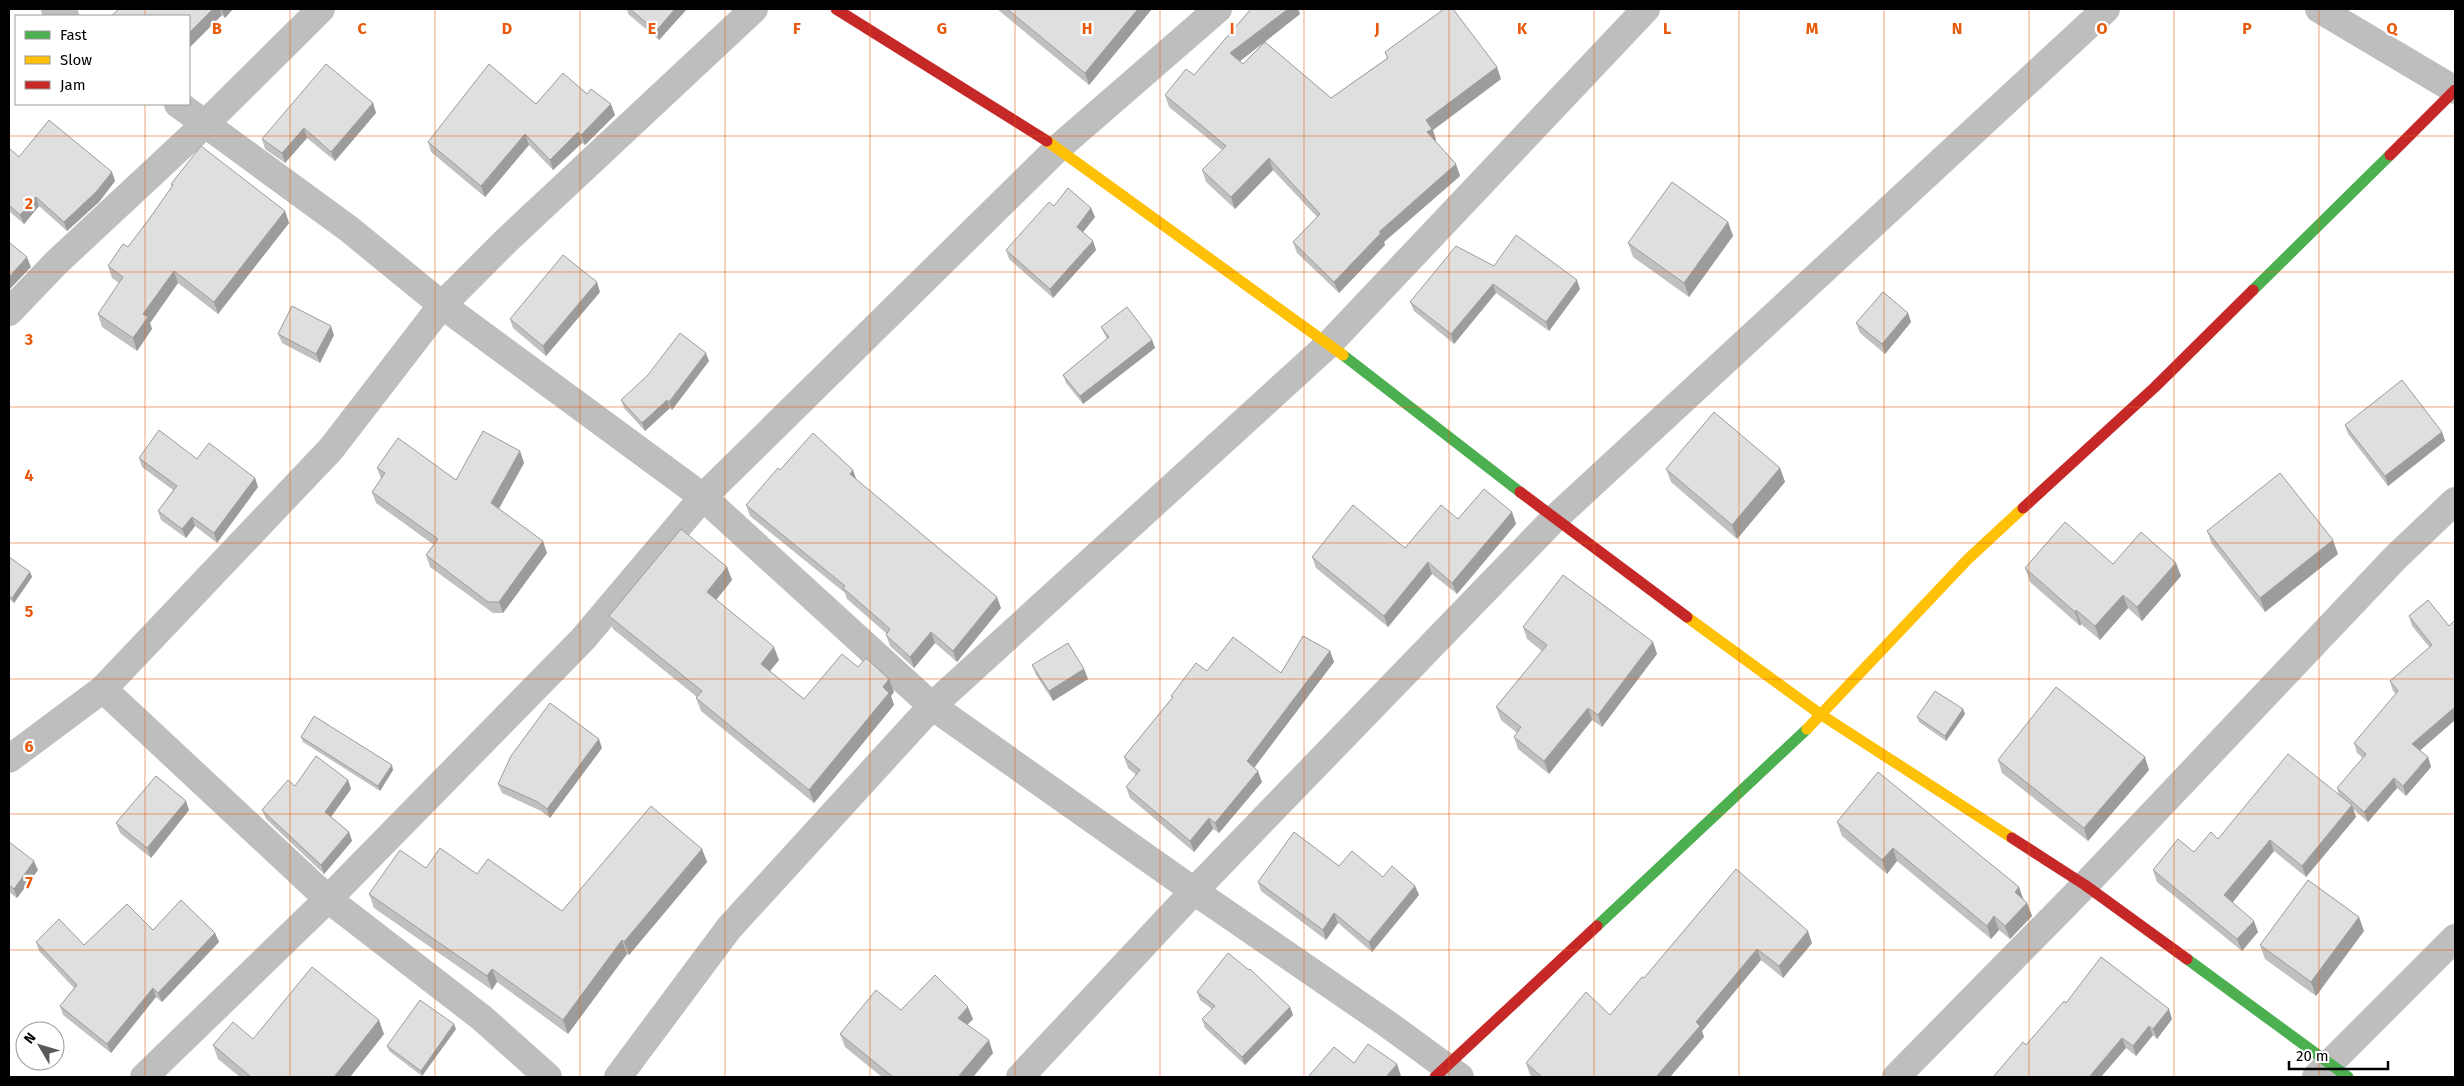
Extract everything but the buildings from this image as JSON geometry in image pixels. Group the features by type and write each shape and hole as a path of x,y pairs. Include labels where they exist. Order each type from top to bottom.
{"street":[{"path":"9,312 56,263 205,124 321,9"},
{"path":"9,760 103,689 331,449 442,305 508,239 754,9"},
{"path":"836,9 1058,148 1329,344 1554,519 1820,714 2085,886 2331,1073 2455,938"},
{"path":"144,1077 328,899 583,639 703,497 1058,148 1218,9"},
{"path":"618,1077 729,928 932,706 1329,344 1646,9"},
{"path":"1020,1077 1194,891 1554,519 2106,9"},
{"path":"179,105 349,229 442,305 703,497 932,706 1194,891 1371,1012 1446,1074 1801,737 1820,714 1968,559 2156,387 2455,90 2319,9"},
{"path":"1896,1077 2085,886 2396,558 2455,501"},
{"path":"103,689 328,899 482,1018 548,1077"}],"traffic: fast":[{"path":"2253,290 2390,155"},
{"path":"1343,355 1520,492"},
{"path":"1597,926 1807,729"},
{"path":"2187,959 2348,1077"}],"traffic: slow":[{"path":"1047,141 1343,355"},
{"path":"1807,729 1968,559 2023,508"},
{"path":"1687,617 1820,714 2012,838"}],"traffic: jam":[{"path":"836,9 1047,141"},
{"path":"2390,155 2455,90"},
{"path":"2023,508 2155,387 2253,290"},
{"path":"1520,492 1687,617"},
{"path":"2012,838 2085,885 2187,959"},
{"path":"1435,1077 1597,926"}]}
